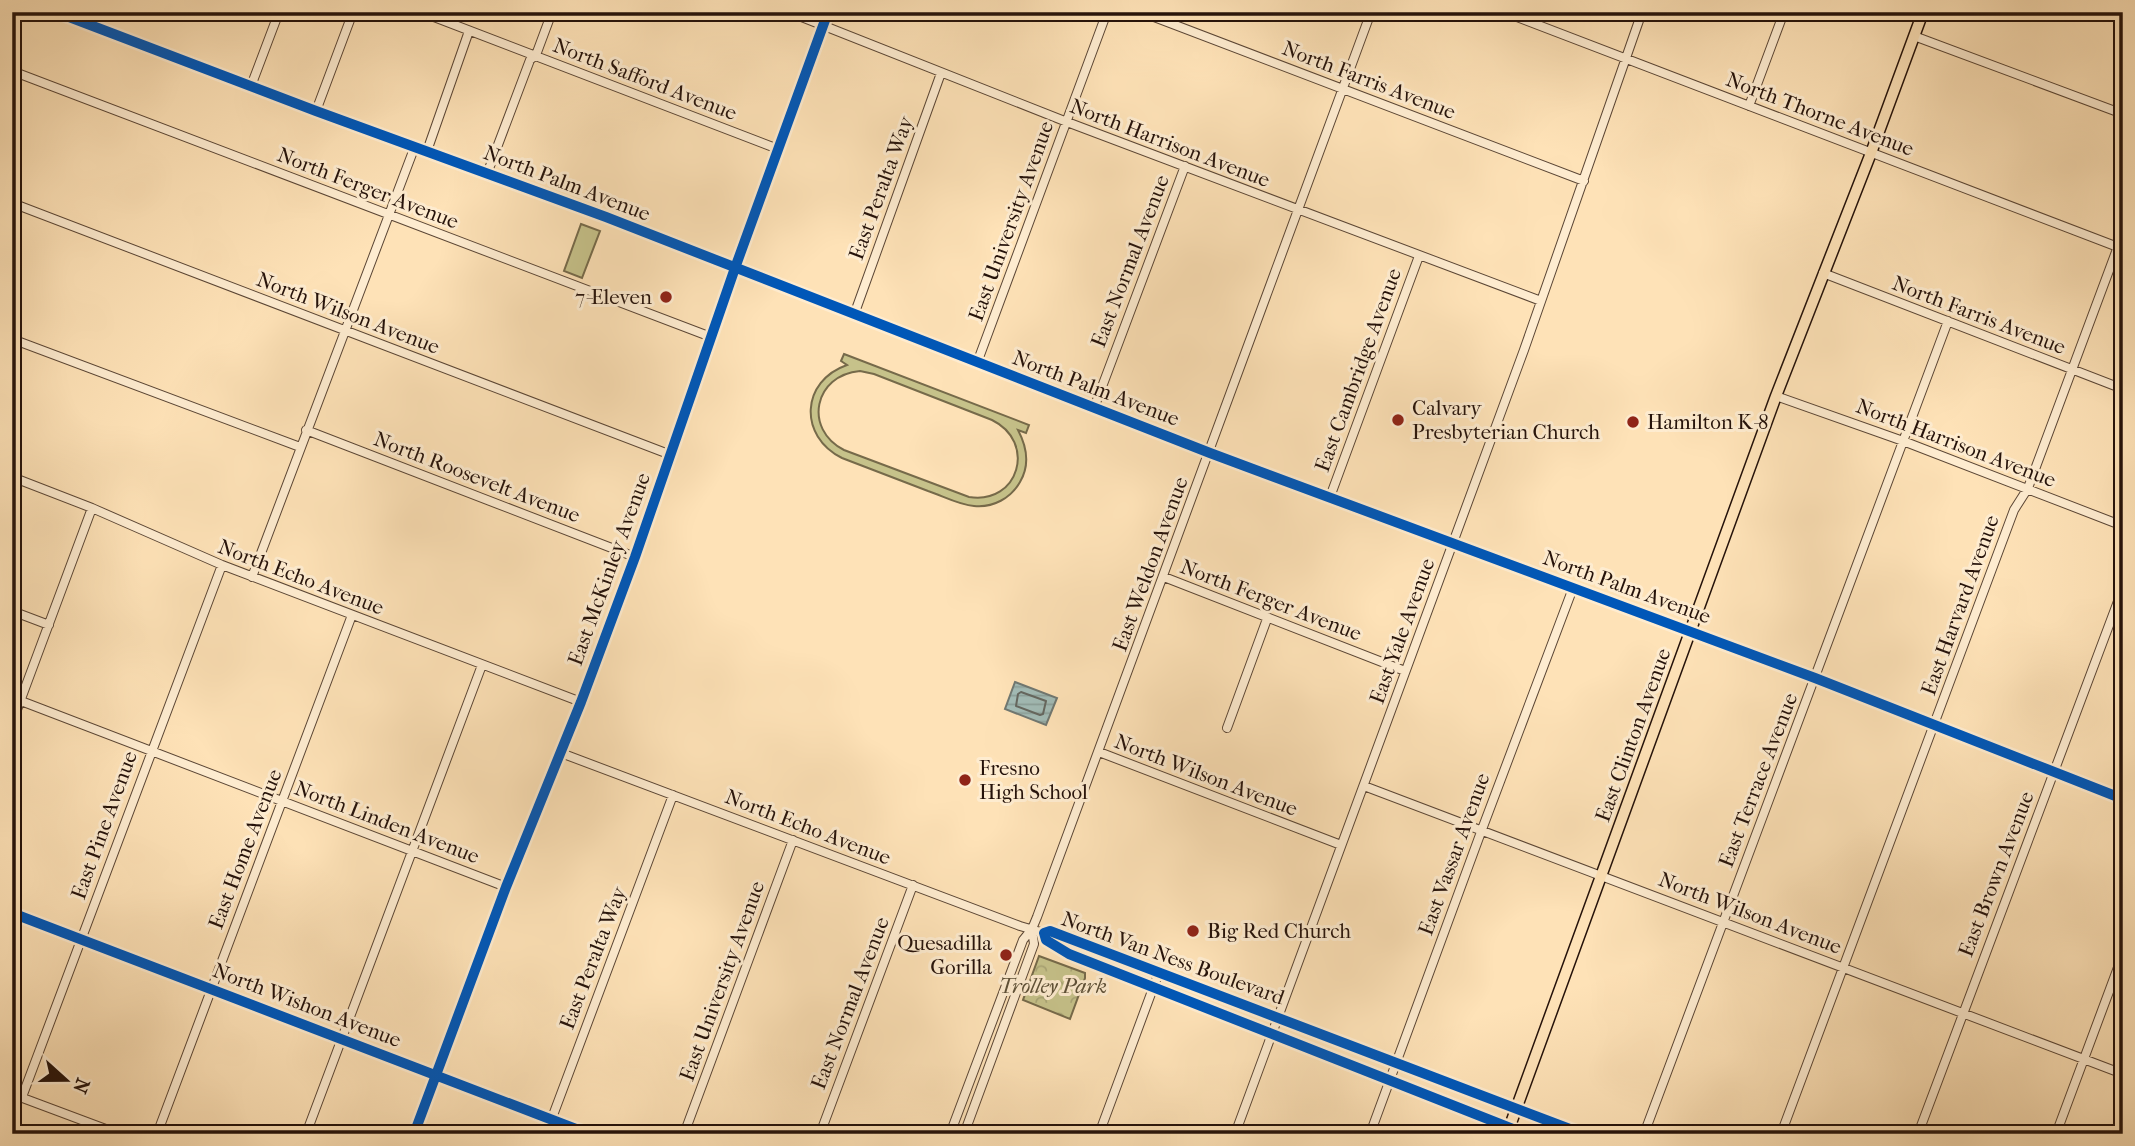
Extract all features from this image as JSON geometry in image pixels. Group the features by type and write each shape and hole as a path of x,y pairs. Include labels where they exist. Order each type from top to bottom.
{"main road":[{"name":"North Palm Avenue","path":"56,12 622,223 1210,453 1815,678 2123,799"},
{"name":"East McKinley Avenue","path":"414,1134 506,887 581,702 635,557 735,268 828,12"},
{"name":"East Clinton Avenue","path":"1508,1130 1776,396 1923,12"},
{"name":"North Wishon Avenue","path":"12,913 589,1134"}],"street":[{"path":"251,86 279,12"},
{"path":"316,111 353,12"},
{"name":"North Safford Avenue","path":"421,12 778,149"},
{"path":"487,174 530,60 536,55 552,12"},
{"name":"North Harrison Avenue","path":"789,12 1067,122 1541,302"},
{"name":"East University Avenue","path":"977,363 1107,12"},
{"name":"North Farris Avenue","path":"1141,12 1584,181"},
{"name":"East Weldon Avenue","path":"950,1134 1023,940 1032,929 1371,12"},
{"name":"North Thorne Avenue","path":"1504,12 2120,248"},
{"name":"East Yale Avenue","path":"1235,1134 1541,302 1642,12"},
{"path":"1749,106 1784,12"},
{"path":"427,151 469,31"},
{"path":"1914,36 2123,114"},
{"name":"North Ferger Avenue","path":"12,71 711,337"},
{"name":"East Peralta Way","path":"854,316 941,73"},
{"path":"252,577 415,146"},
{"name":"East Normal Avenue","path":"1094,408 1185,166"},
{"name":"North Wilson Avenue","path":"12,203 671,455"},
{"name":"East Harvard Avenue","path":"1781,1134 2014,510 2028,488 2120,248 2123,233"},
{"name":"East Cambridge Avenue","path":"1330,497 1419,256"},
{"name":"North Farris Avenue","path":"1823,273 2123,389"},
{"name":"East Terrace Avenue","path":"1644,1134 1948,321"},
{"path":"12,339 300,447"},
{"name":"North Harrison Avenue","path":"1776,396 1903,441 2123,526"},
{"name":"North Roosevelt Avenue","path":"306,430 635,557"},
{"name":"North Echo Avenue","path":"12,477 92,508 252,577 581,702"},
{"path":"12,723 92,508"},
{"name":"East Pine Avenue","path":"22,1097 222,565"},
{"name":"North Ferger Avenue","path":"1164,577 1405,671"},
{"name":"East Vassar Avenue","path":"1370,1134 1573,587"},
{"name":"East Brown Avenue","path":"1918,1134 2123,588"},
{"path":"12,611 49,625"},
{"name":"East Home Avenue","path":"157,1134 352,615"},
{"path":"1227,728 1267,619"},
{"path":"306,1134 482,664"},
{"name":"North Linden Avenue","path":"21,701 506,887"},
{"name":"North Wilson Avenue","path":"1098,752 1340,845"},
{"name":"North Echo Avenue","path":"561,753 1044,933"},
{"name":"North Wilson Avenue","path":"1364,786 2123,1074"},
{"name":"East Peralta Way","path":"546,1134 673,795"},
{"name":"East University Avenue","path":"684,1134 793,840"},
{"name":"East Normal Avenue","path":"820,1134 913,885"},
{"name":"East Weldon Avenue","path":"964,1134 1034,944 1032,929"},
{"name":"North Van Ness Boulevard","path":"1526,1134 1508,1130 1058,949 1046,940 1044,933 1051,931 1583,1134"},
{"path":"2056,1134 2123,954"},
{"path":"1099,1134 1159,972"},
{"path":"976,1064 988,1069"},
{"path":"12,1094 119,1134"}],"green space":[{"path":"581,224 600,231 582,278 564,271"},
{"path":"844,354 1029,425 1026,433 1018,430 1024,443 1026,463 1016,488 995,504 968,505 842,458 828,448 812,423 811,409 821,383 847,365 841,361","holes":["860,371 992,420 1006,430 1014,442 1018,456 1016,470 1010,482 1000,491 986,497 969,497 844,450 831,441 819,417 819,404 824,392 832,382 844,375"]},
{"name":"Trolley Park","path":"1039,956 1085,973 1070,1019 1023,1000"}],"water":[{"path":"1015,682 1057,698 1046,725 1005,709"}],"cycle path":[{"path":"56,12 606,217 1210,453 1815,678 2123,799"},
{"path":"414,1134 506,887 581,702 635,557 735,268 828,12"},
{"path":"12,913 589,1134"},
{"path":"1526,1134 1069,954 1046,940 1044,933 1050,931 1583,1134"}],"place":[{"name":"7-Eleven","path":"666,297"},
{"name":"Calvary Presbyterian Church","path":"1398,420"},
{"name":"Hamilton K-8","path":"1633,422"},
{"name":"Fresno High School","path":"965,780"},
{"name":"Big Red Church","path":"1193,931"},
{"name":"Quesadilla Gorilla","path":"1006,955"}]}
